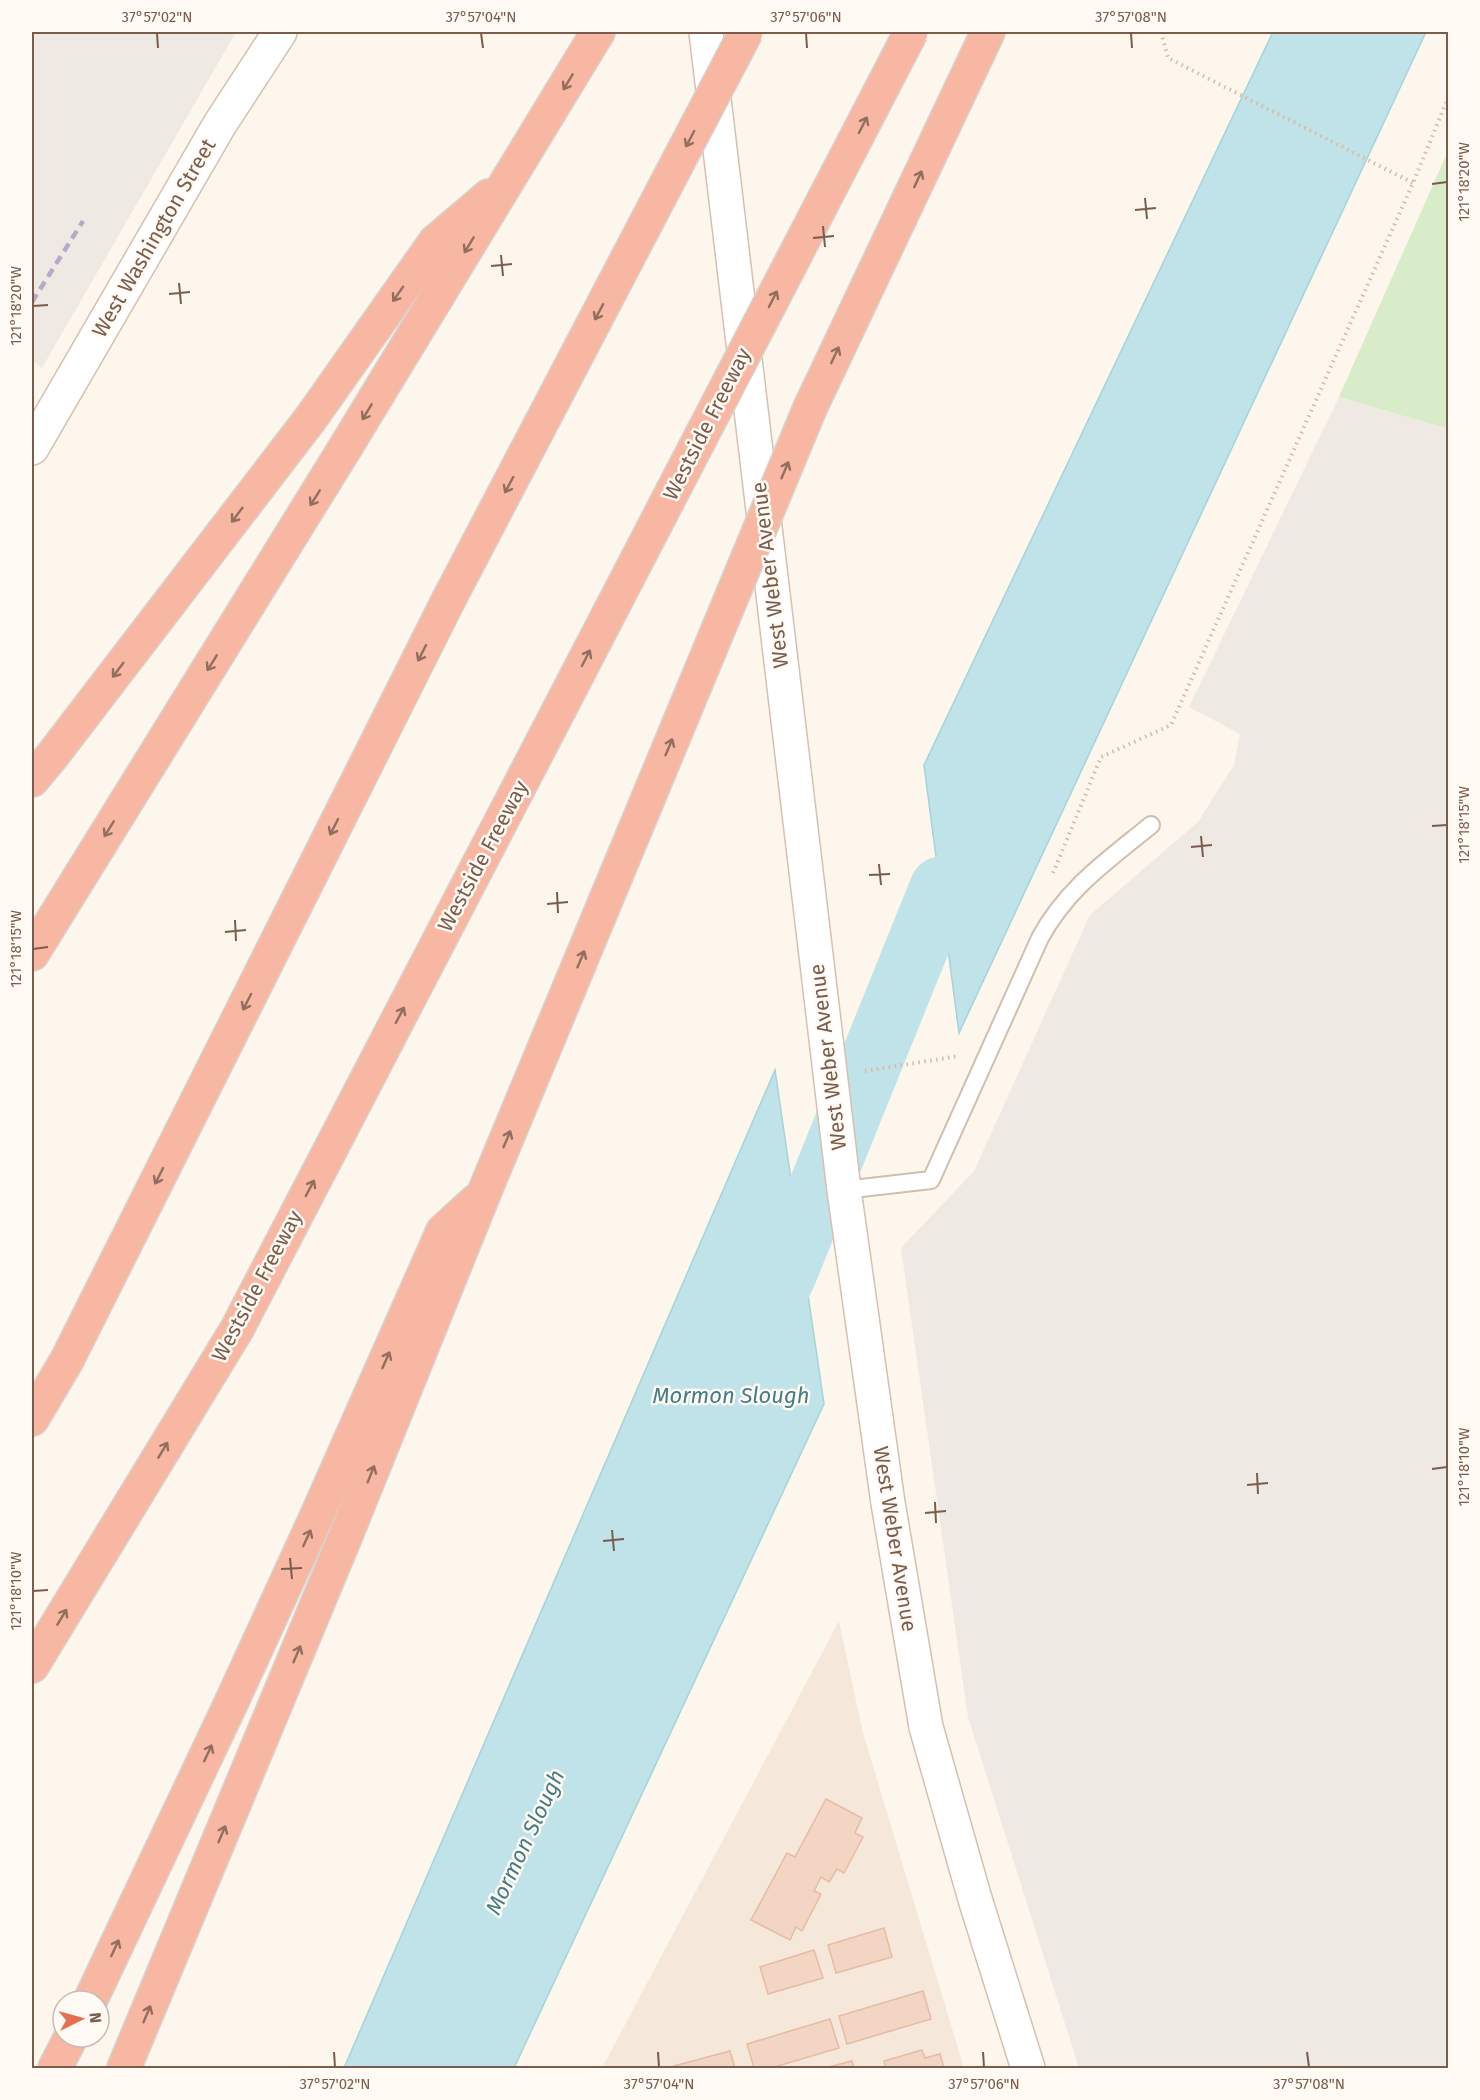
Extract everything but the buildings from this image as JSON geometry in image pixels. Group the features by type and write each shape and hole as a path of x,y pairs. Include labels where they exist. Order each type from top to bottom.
{"highway":[{"path":"32,954 345,448 598,32"},
{"path":"32,1419 67,1360 448,601 746,32"},
{"name":"Westside Freeway","path":"32,1666 237,1329 911,32"},
{"path":"124,2068 810,408 988,32"},
{"path":"32,780 311,418 435,242 510,177"},
{"path":"96,1989 242,1680 443,1231 484,1193"},
{"path":"55,2068 65,2049"}],"street":[{"name":"West Washington Street","path":"32,448 220,124 280,32"},
{"name":"West Weber Avenue","path":"715,33 820,997 844,1190 888,1503 926,1727 975,1899 1028,2068"}],"lane":[{"path":"844,1190 931,1180 1052,916 1084,879 1151,825"}],"path":[{"path":"1161,32 1168,58 1413,183"},
{"path":"1050,878 1101,757 1171,725 1449,98"},
{"path":"830,1076 965,1055"}],"shaded area":[{"path":"32,32 236,32 42,368 32,361"},
{"path":"1339,397 1448,427 1448,2068 1079,2068 968,1717 901,1248 974,1171 1090,915 1198,822 1234,765 1240,734 1189,707"},
{"path":"839,1621 863,1733 964,2068 602,2068"}],"green space":[{"path":"1448,151 1448,427 1339,397"}],"water":[{"path":"1273,32 1426,32 959,1033 924,765"},
{"name":"Mormon Slough","path":"775,1070 824,1404 514,2068 344,2068"}],"waterway":[{"name":"Mormon Slough","path":"765,1317 786,1272 941,888"}],"railway":[{"path":"32,302 83,221"}]}
